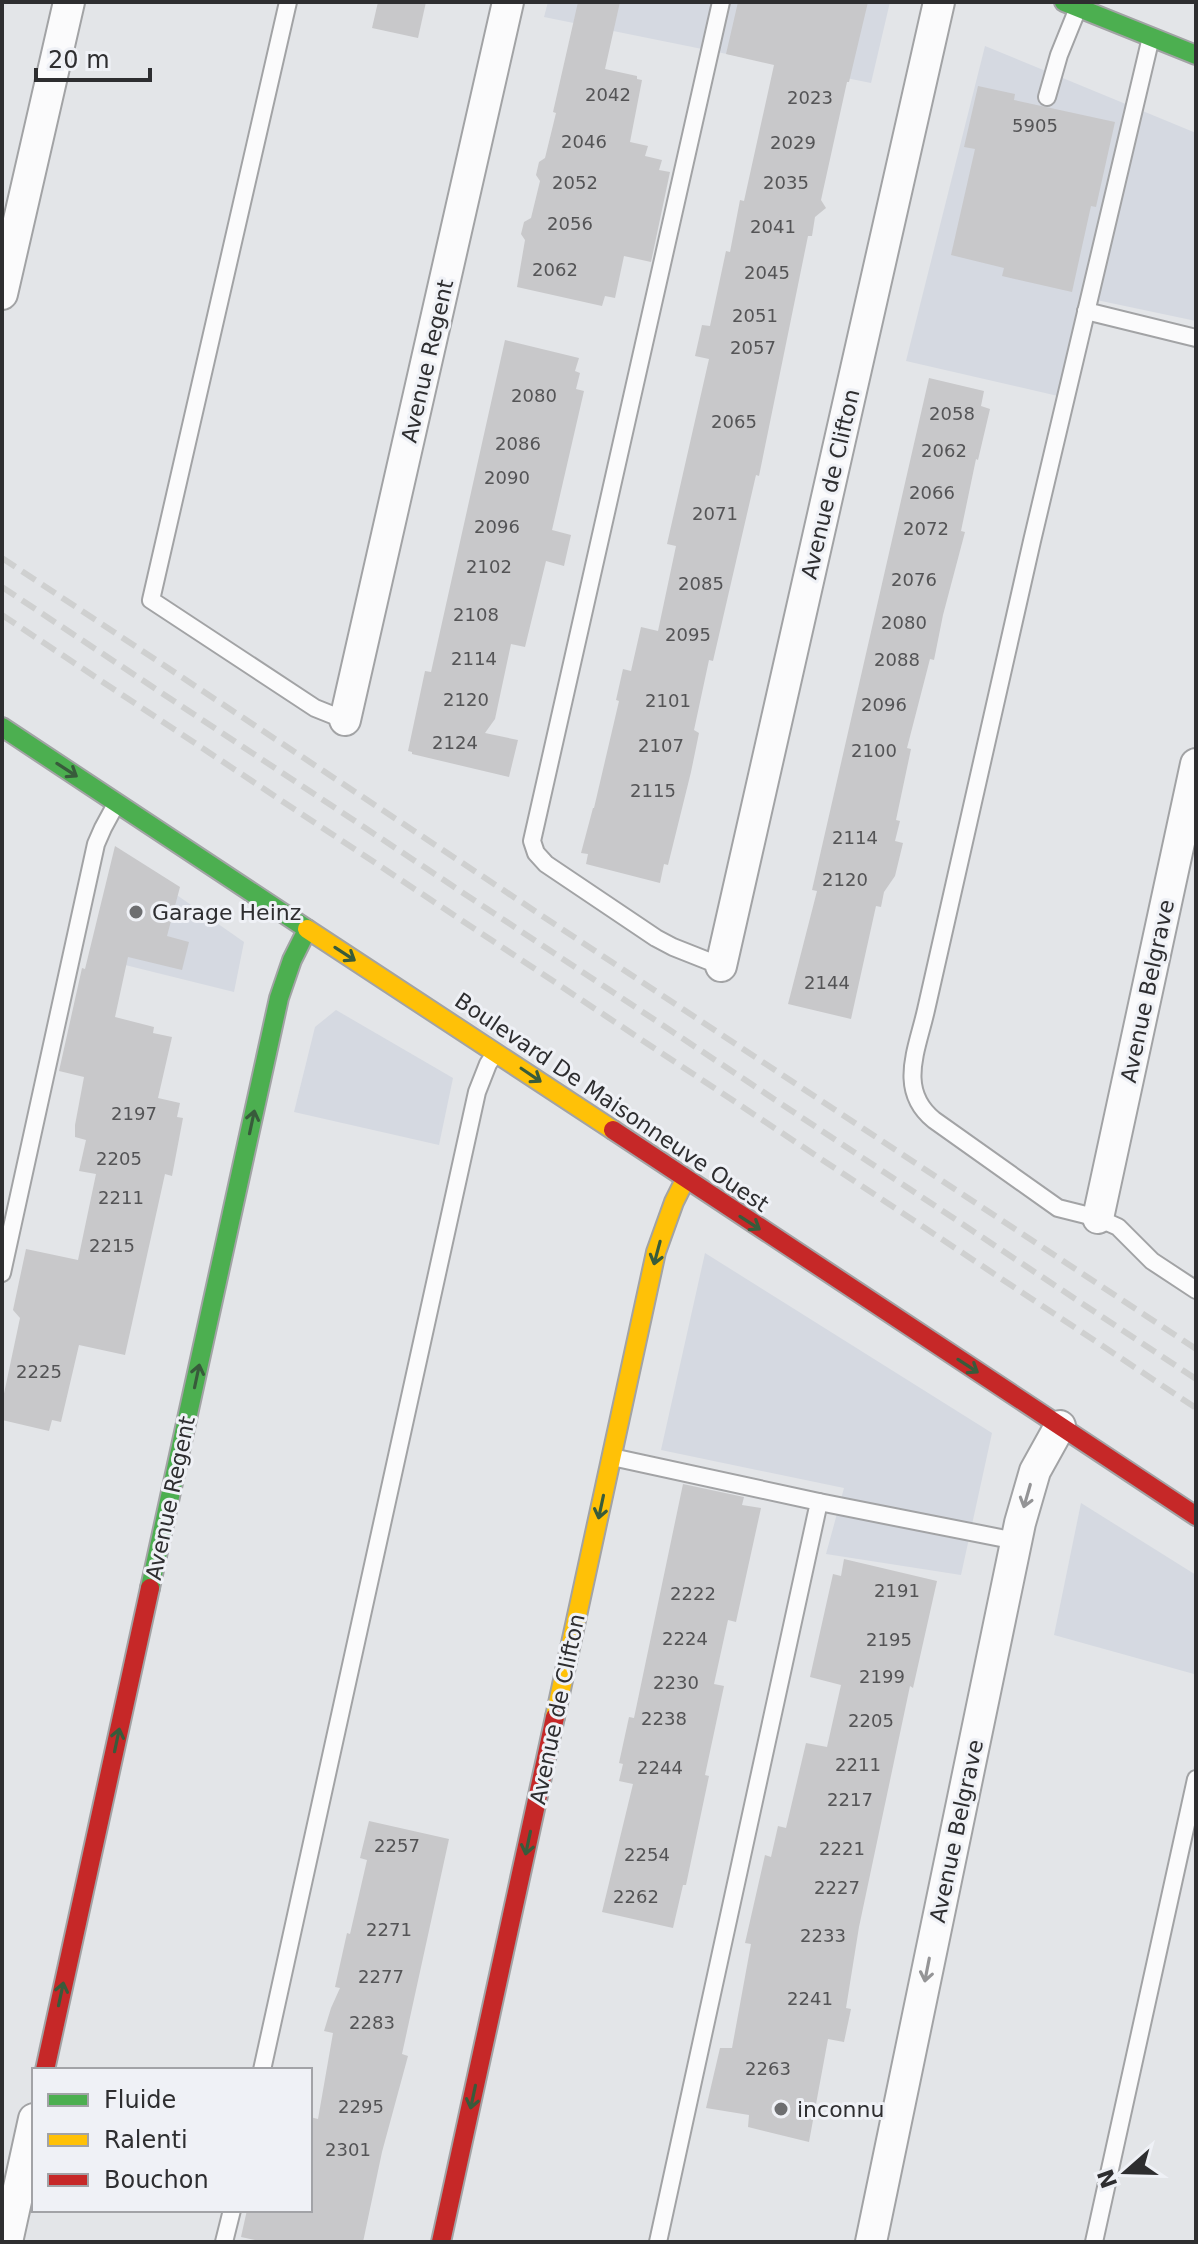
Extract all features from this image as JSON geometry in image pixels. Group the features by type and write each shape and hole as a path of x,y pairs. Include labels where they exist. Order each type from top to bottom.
{"street":[{"path":"2,294 69,2"},
{"name":"Avenue Regent","path":"345,720 508,2"},
{"name":"Avenue de Clifton","path":"721,966 939,2"},
{"path":"1071,5 1196,55"},
{"name":"Boulevard De Maisonneuve Ouest","path":"2,727 1196,1516"},
{"name":"Avenue Belgrave","path":"1098,1218 1196,764"},
{"name":"Avenue Regent","path":"45,2068 279,998 292,960 307,930"},
{"name":"Avenue de Clifton","path":"441,2242 656,1252 685,1180"},
{"name":"Avenue Belgrave","path":"871,2242 1024,1504 1035,1471 1060,1426"},
{"path":"7,2242 32,2128"}],"lane":[{"path":"288,2 151,600 315,708 345,720"},
{"path":"721,2 532,841 536,853 546,864 656,938 721,966"},
{"path":"1047,97 1071,5"},
{"path":"1151,36 926,1010 912,1087 924,1112 1058,1208 1098,1218 1118,1227 1152,1261 1196,1290"},
{"path":"1086,311 1196,338"},
{"path":"2,1273 96,844 116,803"},
{"path":"262,2068 477,1092 496,1052"},
{"path":"612,1457 1016,1541"},
{"path":"658,2242 819,1502"},
{"path":"1094,2242 1196,1779"},
{"path":"224,2242 232,2212"}],"shaded area":[{"path":"548,2 890,2 871,83 544,17"},
{"path":"985,46 1196,133 1196,321 1087,298 1058,396 906,361"},
{"path":"118,854 244,942 234,992 93,957"},
{"path":"336,1010 453,1078 439,1145 294,1112 315,1027"},
{"path":"705,1253 992,1433 961,1575 826,1554 844,1488 661,1450"},
{"path":"1081,1503 1196,1575 1194,1674 1054,1635"}],"building":[{"path":"378,2 426,2 418,38 372,28"},
{"path":"578,2 620,2 605,69 637,76 642,80 630,142 648,146 645,156 662,160 659,170 670,172 651,262 624,256 615,298 605,296 602,306 517,287 525,240 521,234 524,222 531,218 540,181 536,175 539,162 545,158 556,113 553,112"},
{"path":"738,2 868,2 821,200 826,208 815,217 812,236 808,236 759,476 756,475 713,661 709,660 694,730 699,733 691,772 668,865 664,864 660,883 586,864 588,854 581,853 619,701 616,700 623,669 631,671 641,627 658,631 676,546 667,544 709,359 695,356 702,325 710,326 726,251 730,252 740,200 744,201 774,65 726,54"},
{"path":"978,86 1015,94 1014,100 1115,122 1096,207 1091,206 1072,292 1002,276 1004,268 951,255 975,149 964,147"},
{"path":"505,340 579,358 575,371 580,373 576,389 584,391 552,530 571,535 564,566 546,561 525,647 511,644 495,719 485,733 518,740 509,777 408,751 425,671 431,672"},
{"path":"929,378 984,391 981,406 990,409 976,459 961,531 965,532 934,660 930,659 907,748 911,749 896,820 900,821 895,841 903,843 895,876 884,892 881,907 876,906 851,1019 788,1004 817,891 812,890"},
{"path":"115,846 180,887 167,936 189,942 182,970 128,957 115,1017 154,1027 153,1033 172,1037 158,1098 180,1103 177,1117 183,1118 172,1176 165,1174 125,1355 79,1345 61,1422 52,1420 49,1431 2,1420 2,1403 20,1318 13,1310 26,1249 78,1260 96,1174 79,1171 86,1140 75,1137 75,1125 84,1077 59,1071 82,968 85,969"},
{"path":"683,1484 744,1497 742,1505 761,1508 736,1622 728,1620 714,1684 724,1686 705,1775 709,1776 686,1885 683,1885 673,1928 602,1912 633,1784 619,1781 623,1764 619,1763 629,1717 634,1718"},
{"path":"844,1559 937,1581 913,1688 910,1686 859,1927 846,2008 851,2009 844,2042 828,2039 809,2142 748,2127 749,2115 706,2108 720,2048 732,2048 751,1944 745,1943 765,1855 771,1857 778,1826 786,1828 806,1743 827,1747 841,1685 810,1677 833,1574 841,1576"},
{"path":"369,1821 449,1839 402,2054 408,2056 382,2152 363,2242 265,2242 241,2237 247,2212 312,2212 312,2118 318,2119 333,2033 324,2031 340,1988 335,1987 367,1860 360,1858"}],"railway":[{"path":"2,558 1196,1349"},
{"path":"2,587 1196,1379"},
{"path":"2,615 1196,1408"}],"traffic: fast":[{"path":"1064,2 1196,55"},
{"path":"2,727 307,929"},
{"path":"150,1588 279,998 292,960 307,930"}],"traffic: slow":[{"path":"307,929 613,1130"},
{"path":"555,1717 656,1252 685,1180"}],"traffic: jam":[{"path":"613,1130 1196,1516"},
{"path":"45,2068 150,1588"},
{"path":"441,2242 555,1717"}],"place":[{"name":"Garage Heinz","path":"136,912"},
{"name":"inconnu","path":"781,2109"}]}
